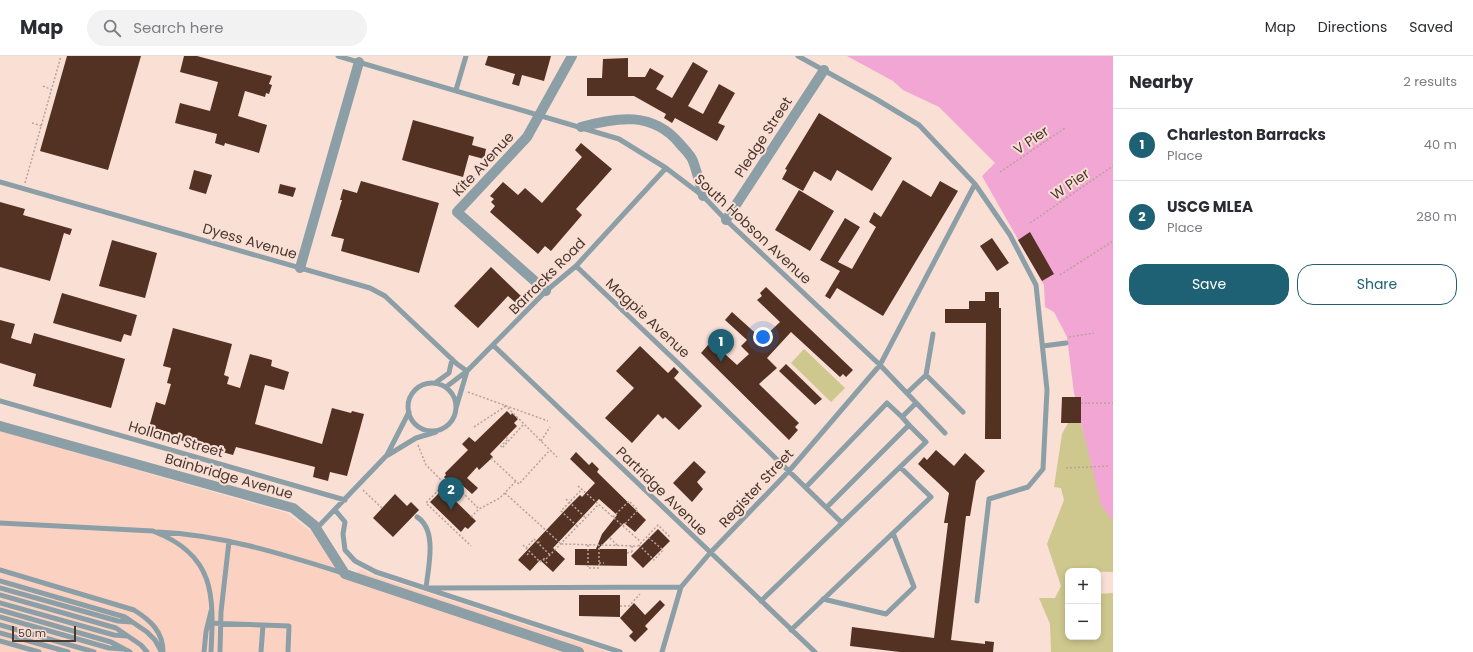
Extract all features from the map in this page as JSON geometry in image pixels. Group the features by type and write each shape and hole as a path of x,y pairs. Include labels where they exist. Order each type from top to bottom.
{"street":[{"path":"541,115 572,56"},
{"path":"300,268 359,62"},
{"name":"Pledge Street","path":"726,220 824,70"},
{"name":"Kite Avenue","path":"541,115 527,137 457,212 546,291"},
{"path":"581,127 607,120 628,119 660,126 673,136 692,159 703,196"},
{"name":"Bainbridge Avenue","path":"0,426 293,508 317,528 345,574"},
{"path":"345,574 579,652"}],"lane":[{"name":"South Hobson Avenue","path":"338,56 619,139 666,168 703,196 726,220 880,365 945,433"},
{"path":"456,90 466,56"},
{"path":"798,56 876,99 919,125 975,184 1010,235 1036,285 1047,390 1043,470 1028,487 989,500 977,601"},
{"name":"Barracks Road","path":"446,387 467,371 494,346 546,291 576,266 666,168"},
{"name":"Dyess Avenue","path":"0,182 370,288 385,296 452,359 467,371"},
{"name":"Register Street","path":"682,587 710,553 789,471 880,365 975,184"},
{"name":"Magpie Avenue","path":"576,266 842,523"},
{"path":"907,393 926,375 933,334"},
{"path":"1043,346 1065,340"},
{"name":"Partridge Avenue","path":"494,346 815,652"},
{"path":"435,383 449,373 452,359"},
{"path":"317,528 387,455 416,438 448,426 453,420 467,371"},
{"path":"926,375 963,412"},
{"path":"440,430 424,430 416,426 409,412 408,405 414,391 427,383 435,383 446,387 454,396 456,408"},
{"name":"Holland Street","path":"0,400 344,500"},
{"path":"761,601 926,442 887,403 806,487"},
{"path":"902,417 916,403"},
{"path":"387,455 409,412"},
{"path":"827,507 909,425"},
{"path":"792,630 931,497 900,467"},
{"path":"335,510 345,522 343,534 345,550 356,561 376,572 620,652"},
{"path":"417,517 424,523 428,533 429,544 426,588"},
{"path":"0,523 182,533 266,549 345,574"},
{"path":"153,532 175,540 187,550 204,569 208,580 212,606 204,652"},
{"path":"823,599 886,614 914,587 892,533"},
{"path":"220,652 220,612 229,541"},
{"path":"0,570 134,610 147,618 157,629 162,638 162,652"},
{"path":"0,581 119,615 147,632 155,640 162,652"},
{"path":"426,588 682,587 662,652"},
{"path":"0,588 118,621 132,622"},
{"path":"0,595 116,628 141,645 147,652"},
{"path":"0,603 114,636 127,636"},
{"path":"0,610 112,642 130,652"},
{"path":"0,617 109,648 123,649"},
{"path":"210,623 289,626 288,652"},
{"path":"210,623 211,652"},
{"path":"0,625 94,652"},
{"path":"262,652 263,625"},
{"path":"0,633 68,652"},
{"path":"0,640 39,652"}],"path":[{"path":"24,189 62,56"},
{"path":"43,86 52,90"},
{"path":"32,123 42,126"},
{"name":"V Pier","path":"1000,172 1065,128"},
{"name":"W Pier","path":"1030,223 1113,166"},
{"path":"1060,275 1113,241"},
{"path":"1065,340 1094,333"},
{"path":"464,391 548,421"},
{"path":"1081,403 1113,403"},
{"path":"503,404 557,457"},
{"path":"474,427 506,406"},
{"path":"506,437 508,439 501,446 502,448 524,424"},
{"path":"541,441 550,427"},
{"path":"417,442 426,466 445,484"},
{"path":"491,458 519,484 550,450"},
{"path":"1066,468 1109,466"},
{"path":"448,481 426,503 471,546"},
{"path":"472,517 479,509 500,498 516,481"},
{"path":"456,484 455,485 479,509"},
{"path":"578,486 641,543"},
{"path":"577,527 561,511 582,489"},
{"path":"363,490 384,509"},
{"path":"505,493 562,544 639,546 654,560 663,550 648,536"},
{"path":"566,499 586,518"},
{"path":"613,517 629,501 638,510 623,526"},
{"path":"622,502 625,505"},
{"path":"523,545 540,562 545,558 546,559 599,504"},
{"path":"639,546 658,525 670,536 668,538"},
{"path":"610,538 618,546"},
{"path":"526,548 534,539 550,555"},
{"path":"538,543 541,540"},
{"path":"588,545 588,568 599,568 599,546"},
{"path":"627,553 632,553 632,546"},
{"path":"527,555 530,552"},
{"path":"544,559 548,564"},
{"path":"599,563 604,563"},
{"path":"620,606 629,606 647,587"}],"shaded area":[{"path":"847,56 1113,56 1113,521 1101,505 1074,393 1067,337 1054,312 1045,307 1044,285 982,176 995,163 939,107 903,90 893,81"},
{"path":"804,349 845,388 831,402 791,363"},
{"path":"1068,423 1081,423 1087,445 1113,505 1113,572 1101,572 1101,568 1065,568 1065,640 1101,640 1101,594 1113,593 1113,652 1051,652 1050,624 1039,598 1055,598 1061,586 1047,544 1064,500 1061,488 1054,487 1062,434"},
{"path":"0,431 287,513 313,533 351,581 361,569 369,574 609,652 0,652"}],"building":[{"path":"67,56 141,56 108,170 40,151"},
{"path":"184,56 197,56 272,76 269,84 272,85 269,94 266,93 265,97 245,91 238,116 267,125 259,153 225,143 224,146 215,143 217,134 175,123 180,103 210,111 218,82 180,72"},
{"path":"488,56 551,56 544,81 522,75 519,86 512,84 515,74 485,65"},
{"path":"628,58 628,77 645,77 650,68 664,76 656,89 672,98 693,62 708,71 688,106 703,114 719,84 735,93 718,123 725,126 717,141 675,118 672,123 664,118 666,114 634,96 587,96 587,78 602,78 603,59"},
{"path":"819,113 892,158 872,191 837,170 831,181 814,171 803,191 782,179 787,170 785,169"},
{"path":"413,120 474,137 472,145 486,149 484,159 469,155 463,177 402,160"},
{"path":"581,143 612,169 576,209 582,215 551,251 545,246 538,254 490,212 495,206 491,202 494,199 490,196 503,182 518,195 525,188 542,203 582,157 575,150"},
{"path":"194,170 212,175 206,194 189,189"},
{"path":"903,180 931,197 940,181 958,191 883,316 837,288 830,299 825,296 840,271 820,260 845,218 860,227 838,262 852,269 876,227 869,222 874,212 881,217"},
{"path":"361,181 439,203 419,273 341,251 344,239 331,236 342,200 340,200 343,189 357,193"},
{"path":"280,184 296,188 293,197 278,193"},
{"path":"799,190 834,211 810,251 775,230"},
{"path":"0,202 25,209 23,215 72,229 70,235 64,233 50,281 0,267"},
{"path":"1030,232 1054,274 1042,281 1018,240"},
{"path":"992,238 1009,263 997,271 980,246"},
{"path":"112,240 157,253 145,298 99,286"},
{"path":"491,267 522,297 516,303 508,296 478,328 454,306"},
{"path":"766,287 853,370 846,377 843,374 840,377 791,332 767,358 777,368 759,384 799,423 795,427 798,430 789,440 701,353 708,345 711,347 714,344 737,365 749,354 741,346 747,340 725,320 732,312 762,339 780,322 757,300 762,296 760,293"},
{"path":"985,292 999,292 999,308 1001,308 1001,439 985,439 986,323 945,323 945,309 969,309 969,301 985,301"},
{"path":"62,293 137,315 131,336 124,334 121,342 53,323"},
{"path":"0,320 15,324 11,338 17,340 31,344 34,333 125,359 111,408 33,386 36,374 0,363"},
{"path":"173,328 232,344 224,375 229,377 227,384 240,388 250,354 272,360 271,366 289,372 284,390 265,385 255,424 322,444 332,408 351,413 352,411 364,414 347,476 330,472 328,481 313,477 315,467 236,447 233,455 148,431 156,402 165,405 171,384 167,383 171,368 163,366"},
{"path":"640,346 668,373 674,367 679,372 674,378 702,406 679,430 665,417 663,419 658,414 632,443 605,418 634,388 616,371"},
{"path":"786,364 822,399 815,405 779,371"},
{"path":"1062,397 1081,397 1081,423 1061,423"},
{"path":"507,411 511,415 512,413 518,419 514,423 517,426 490,454 493,457 479,470 477,467 467,478 478,488 472,494 461,484 459,486 454,482 452,485 444,477 446,475 445,473 468,450 462,444 469,437 475,442"},
{"path":"936,450 954,466 965,453 985,471 976,481 970,516 966,516 951,640 985,644 985,641 994,642 993,652 900,652 850,646 852,627 934,638 948,523 944,523 949,493 918,464 924,457 927,460"},
{"path":"576,452 589,465 592,462 599,469 597,472 646,520 635,532 624,523 598,549 627,549 627,566 575,565 575,549 596,549 602,534 617,515 599,499 553,548 565,559 553,572 540,560 530,571 518,560 580,495 582,497 595,483 570,459"},
{"path":"694,461 706,472 697,482 703,489 692,502 673,483"},
{"path":"443,489 476,521 468,529 465,527 461,532 430,502"},
{"path":"395,494 407,506 411,502 419,510 393,537 373,518"},
{"path":"658,529 670,541 643,568 631,556"},
{"path":"579,595 620,595 620,617 579,616"},
{"path":"660,600 665,605 645,626 648,629 635,642 629,636 633,632 620,618 634,603 645,615"}],"place":[{"name":"Charleston Barracks","path":"721,362"},
{"name":"USCG MLEA","path":"451,510"}]}
